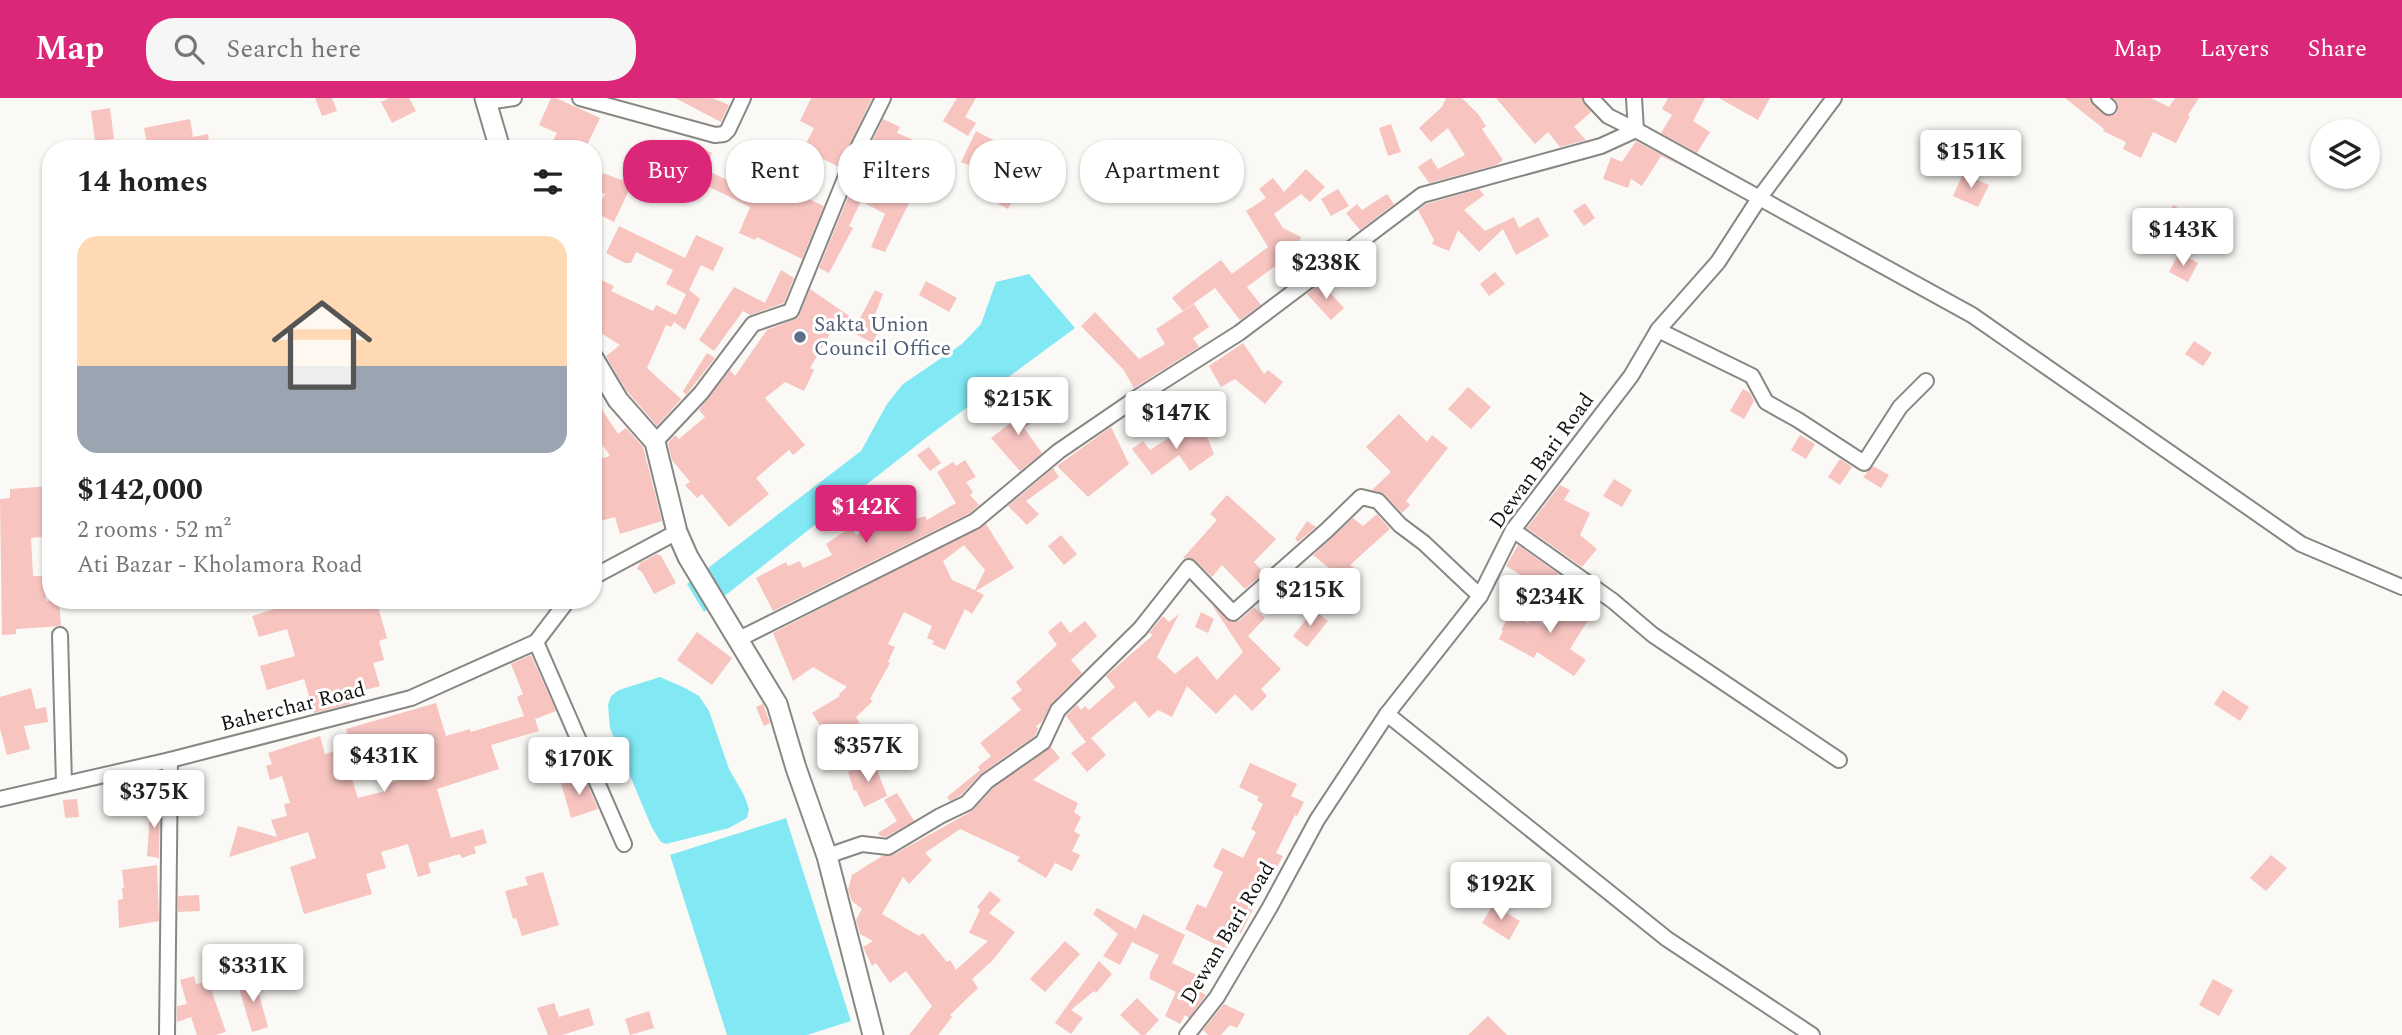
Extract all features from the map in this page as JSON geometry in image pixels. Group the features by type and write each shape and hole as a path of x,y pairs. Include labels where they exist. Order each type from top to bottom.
{"main road":[{"path":"486,100 497,140"},
{"path":"602,373 618,400 655,442 677,532 688,556 777,704 827,856 873,1035"}],"street":[{"path":"486,100 514,98"},
{"path":"580,98 715,135 724,134 728,130 743,98"},
{"path":"655,442 701,393 753,324 791,311 856,152 883,98"},
{"path":"1591,98 1608,116 1972,315 2301,544 2402,587"},
{"path":"1634,98 1636,130"},
{"name":"Dewan Bari Road","path":"1187,1035 1217,997 1317,820 1387,714 1480,596 1513,530 1631,376 1658,330 1718,262 1760,197 1834,98"},
{"path":"736,633 975,521 1059,451 1138,397 1239,334 1422,195 1601,146 1636,130"},
{"path":"1658,330 1752,376 1766,402 1864,463 1900,407 1926,381"},
{"path":"827,856 862,844 888,847 915,829 967,803 988,782 1043,742 1058,710 1140,629 1189,567 1233,613 1361,497 1378,501 1399,525 1423,543 1480,596"},
{"path":"1513,530 1613,601 1653,635 1839,760"},
{"path":"602,572 677,532"},
{"name":"Baherchar Road","path":"0,799 170,760 411,698 536,642 561,609"},
{"path":"60,635 64,783"},
{"path":"536,642 624,844"},
{"path":"1387,714 1667,939 1812,1035"},
{"path":"167,1035 170,760"}],"water":[{"path":"1029,274 1075,328 927,437 704,612 687,584 861,451 887,404 903,384 962,344 981,324 996,282"},
{"path":"660,677 699,696 709,711 729,769 749,809 747,818 729,828 666,844 661,842 652,828 610,728 608,705 611,696 619,690"},
{"path":"786,818 851,1021 807,1035 727,1035 670,855"}],"building":[{"path":"315,98 332,98 337,111 322,116"},
{"path":"389,98 409,98 416,111 392,123 381,102"},
{"path":"551,98 600,118 589,140 554,140 557,133 539,125"},
{"path":"675,98 713,98 729,105 721,122"},
{"path":"811,98 872,98 852,140 838,140 838,166 824,160 824,140 808,140 814,128 800,121"},
{"path":"957,98 976,98 965,117 976,123 968,136 943,121"},
{"path":"1446,98 1462,98 1478,114 1486,126 1482,129 1503,160 1496,165 1429,183 1418,167 1431,158 1438,169 1465,155 1448,128 1431,142 1419,128 1442,107"},
{"path":"1496,98 1582,98 1591,112 1574,127 1586,140 1560,147 1548,132 1535,144"},
{"path":"1668,98 1705,98 1693,121 1710,132 1697,153 1661,133 1672,115 1662,109"},
{"path":"1719,98 1770,98 1758,120"},
{"path":"2065,98 2090,98 2093,105 2108,116 2116,114 2118,110 2118,103 2113,98 2151,98 2169,107 2175,98 2199,98 2176,143 2153,132 2141,158 2123,149 2126,142 2103,131 2104,129"},
{"path":"110,108 114,139 95,140 91,111"},
{"path":"190,119 193,137 208,134 209,140 146,140 144,128"},
{"path":"883,119 900,127 897,133 914,140 873,140"},
{"path":"1391,124 1401,152 1388,156 1379,128"},
{"path":"976,131 993,140 972,140"},
{"path":"1636,141 1688,169 1661,156 1642,186 1631,179 1628,188 1603,179 1611,157 1622,162"},
{"path":"969,145 969,165 961,162"},
{"path":"1306,169 1325,187 1310,202 1301,194 1274,214 1283,228 1301,237 1292,257 1289,256 1247,287 1261,305 1240,320 1215,288 1183,311 1172,298 1189,284 1221,260 1232,274 1268,247 1246,211 1266,198 1259,189 1273,178 1284,192"},
{"path":"603,173 623,181 623,203 614,222 602,216 602,200 605,194 602,193"},
{"path":"712,173 726,179 726,195 712,188"},
{"path":"1963,174 1989,185 1978,207 1953,196"},
{"path":"1338,189 1349,206 1331,216 1321,199"},
{"path":"1479,189 1484,195 1464,210 1485,231 1514,217 1519,228 1538,217 1549,236 1516,255 1503,229 1479,252 1458,230 1449,251 1432,244 1434,240 1418,210 1426,204"},
{"path":"1387,194 1394,204 1360,230 1346,213 1357,204 1362,210"},
{"path":"742,203 818,203 824,206 802,259 757,237 755,240 739,233 750,207"},
{"path":"846,203 860,203 849,226 853,228 829,273 819,268"},
{"path":"865,203 909,203 885,252 871,247 885,214"},
{"path":"996,203 1011,203 1008,209"},
{"path":"1585,203 1595,218 1584,226 1573,211"},
{"path":"2174,205 2187,216 2167,239 2154,228"},
{"path":"619,226 685,258 696,235 724,248 713,271 701,265 689,290 700,299 685,330 674,322 671,327 666,325 647,368 681,399 657,426 626,390 606,356 620,345 602,334 602,280 614,286 611,291 653,311 656,305 676,315 686,294 666,284 673,270 636,252 631,263 625,263 606,253"},
{"path":"2179,253 2198,263 2188,282 2169,272"},
{"path":"781,270 794,278 784,303 750,315 743,311 714,351 699,340 734,287 765,303"},
{"path":"1495,272 1505,284 1489,296 1480,284"},
{"path":"926,281 957,298 949,312 919,295"},
{"path":"1321,283 1344,308 1331,320 1307,294"},
{"path":"810,289 858,322 875,290 883,294 871,325 880,330 872,343 836,323 810,368 814,370 804,391 785,382 765,398 805,445 793,455 789,450 756,478 769,494 729,527 702,494 697,498 685,485 690,482 672,460 668,443 675,435 679,439 705,417 699,410 730,370 735,376 767,330 798,318"},
{"path":"1194,304 1209,327 1193,338 1199,347 1134,388 1123,369 1081,326 1095,312 1139,359 1165,344 1156,329"},
{"path":"2194,341 2212,353 2203,366 2185,354"},
{"path":"1243,343 1264,374 1268,370 1283,382 1265,404 1235,379 1221,387 1209,366"},
{"path":"707,353 715,358 686,395 683,391"},
{"path":"1468,387 1491,407 1471,429 1448,409"},
{"path":"1743,389 1750,393 1754,401 1744,419 1730,411"},
{"path":"1021,397 1036,420 1024,428 1042,453 1020,471 991,438 1017,418 1008,405"},
{"path":"602,410 618,434 626,428 643,447 662,521 620,534 615,517 602,521 602,458 610,456 602,444"},
{"path":"1399,414 1427,442 1432,435 1448,448 1406,501 1410,505 1402,513 1384,494 1372,490 1391,472 1366,447"},
{"path":"1195,425 1208,439 1214,454 1190,471 1179,455 1152,475 1132,449 1143,441 1150,450 1178,432 1182,437"},
{"path":"1111,427 1129,464 1088,497 1057,466"},
{"path":"1800,435 1815,444 1806,459 1791,450"},
{"path":"929,447 941,463 930,471 917,455"},
{"path":"1840,459 1852,467 1840,485 1828,477"},
{"path":"965,460 976,477 966,482 973,492 970,495 979,505 970,513 773,611 756,578 786,562 788,566 800,561 803,568 832,555 826,544 851,527 856,535 886,522 891,531 925,516 927,520 956,503 937,472 953,462 956,466"},
{"path":"1873,466 1889,475 1881,488 1863,477"},
{"path":"1053,468 1059,477 1026,501 1039,514 1027,525 1008,506"},
{"path":"1614,479 1632,490 1622,507 1603,496"},
{"path":"1560,485 1570,490 1564,500 1590,513 1580,535 1597,549 1582,567 1527,528"},
{"path":"42,487 42,537 31,538 33,576 42,576 42,609 60,609 61,626 16,629 16,634 2,635 0,499 10,498 10,489"},
{"path":"1227,495 1276,539 1254,562 1264,573 1245,589 1222,565 1212,577 1195,560 1183,558 1217,520 1210,514"},
{"path":"1377,514 1390,529 1350,565 1359,571 1326,611 1314,601 1335,573 1313,555 1353,518 1363,526"},
{"path":"1307,521 1316,527 1298,542 1295,539"},
{"path":"986,524 1014,568 976,591 984,595 972,614 965,609 945,650 932,644 934,641 927,638 932,626 904,612 888,644 895,647 888,662 890,663 870,699 873,701 856,717 865,732 851,740 845,730 829,738 812,713 840,696 847,687 813,667 793,681 773,633","holes":["964,545 985,570 975,590 952,580 943,561"]},
{"path":"1061,535 1077,554 1064,565 1048,546"},
{"path":"1518,545 1559,574 1548,592 1506,566"},
{"path":"657,554 661,556 676,583 654,594 642,572 637,569 640,563"},
{"path":"1566,596 1593,612 1570,649 1586,660 1574,676 1537,652 1534,658 1499,639 1511,613 1528,623 1533,617 1547,627"},
{"path":"1212,605 1231,622 1239,621 1254,607 1265,618 1248,636 1281,669 1261,689 1267,696 1252,711 1235,694 1216,714 1187,686 1172,717 1158,710 1149,718 1135,701 1091,738 1106,755 1087,772 1071,753 1086,742 1066,716 1077,705 1081,710 1085,706 1089,710 1115,687 1106,676 1153,635 1149,633 1163,616 1169,622 1179,614 1157,657 1175,674 1197,656 1217,680 1243,652"},
{"path":"275,609 379,609 387,638 379,641 384,660 373,663 380,686 347,695 350,704 314,713 304,679 267,690 260,666 295,656 287,629 259,637 252,616"},
{"path":"1314,610 1328,621 1307,647 1293,636"},
{"path":"1201,612 1214,619 1208,633 1195,627"},
{"path":"1061,621 1070,633 1085,621 1097,636 1071,660 1082,673 1051,704 1042,722 1036,726 1038,729 1035,736 982,773 961,795 950,801 947,797 980,770 978,767 991,756 980,743 1021,710 1011,698 1022,690 1016,682 1057,645 1048,632"},
{"path":"697,632 732,658 712,685 677,660"},
{"path":"531,655 556,711 535,719 539,731 491,745 499,769 437,789 451,838 483,829 487,843 474,847 476,853 462,858 460,854 428,863 431,873 418,877 408,844 381,852 386,868 366,874 372,894 304,914 290,867 316,858 308,832 229,857 238,826 277,837 271,820 287,816 284,804 290,803 282,776 270,780 266,766 272,764 268,753 320,736 325,754 352,746 346,729 436,703 446,736 470,729 471,732 524,716 517,697 523,694 511,664","holes":["392,753 399,780 383,786 385,791 358,798 350,773 362,769 360,763"]},
{"path":"31,688 36,709 46,707 48,722 24,726 30,749 7,755 0,729 0,697"},
{"path":"2223,690 2249,707 2240,721 2214,704"},
{"path":"763,704 770,723 764,726 756,707"},
{"path":"1051,747 1060,758 1033,780 1078,803 1074,812 1081,817 1074,831 1080,835 1072,851 1080,855 1072,871 1055,863 1046,878 1017,861 1020,857 960,829 925,853 932,860 909,884 903,877 882,914 919,936 923,933 947,962 950,960 956,970 988,941 969,933 980,910 977,907 990,891 1001,900 989,913 1015,932 992,961 972,979 978,988 950,1015 952,1017 938,1035 909,1035 932,1006 906,971 890,983 876,963 872,966 863,947 873,941 860,934 856,920 862,909 852,901 848,890 852,875 882,856 893,855 972,811 993,788"},
{"path":"874,762 887,796 864,807 856,790 854,791 848,772"},
{"path":"1250,763 1297,784 1291,796 1304,802 1276,853 1283,856 1272,877 1266,874 1241,933 1235,930 1226,950 1185,929 1197,904 1206,908 1223,872 1213,867 1222,848 1243,858 1256,832 1251,829 1263,804 1257,800 1259,797 1239,787"},
{"path":"584,776 598,809 571,818 561,783"},
{"path":"897,793 914,821 886,837 880,836 878,833 897,821 884,800"},
{"path":"77,799 79,817 65,818 63,800"},
{"path":"160,800 159,858 147,856 151,801"},
{"path":"2271,855 2287,868 2266,891 2250,878"},
{"path":"157,865 159,921 119,928 118,900 123,899 124,888 122,870"},
{"path":"543,872 559,925 522,936 516,918 513,919 505,891 528,885 525,877"},
{"path":"199,895 200,911 178,912 178,896"},
{"path":"1493,905 1520,921 1509,940 1482,923"},
{"path":"1097,908 1136,929 1143,914 1185,935 1172,963 1207,980 1201,992 1206,995 1189,1018 1185,1015 1180,1024 1165,1016 1176,992 1150,979 1150,973 1159,955 1132,942 1120,965 1103,956 1118,934 1093,914"},
{"path":"1065,941 1080,954 1045,992 1030,979"},
{"path":"1099,961 1112,974 1096,993 1094,991 1071,1010 1083,1018 1071,1034 1055,1023"},
{"path":"194,976 196,984 208,981 226,1032 197,1035 191,1017 177,1022 177,1006 187,1004 180,980"},
{"path":"254,977 268,1027 252,1032 237,982"},
{"path":"2213,979 2233,990 2219,1016 2199,1005"},
{"path":"1137,998 1159,1020 1145,1035 1141,1035 1120,1015"},
{"path":"554,1003 559,1017 589,1008 594,1025 562,1035 548,1035 537,1008"},
{"path":"1224,1004 1245,1014 1237,1028 1230,1025 1221,1035 1208,1035 1203,1030"},
{"path":"649,1011 654,1028 630,1035 625,1019"},
{"path":"1488,1016 1507,1035 1468,1035"}],"place":[{"name":"Sakta Union Council Office","path":"800,337"}]}
